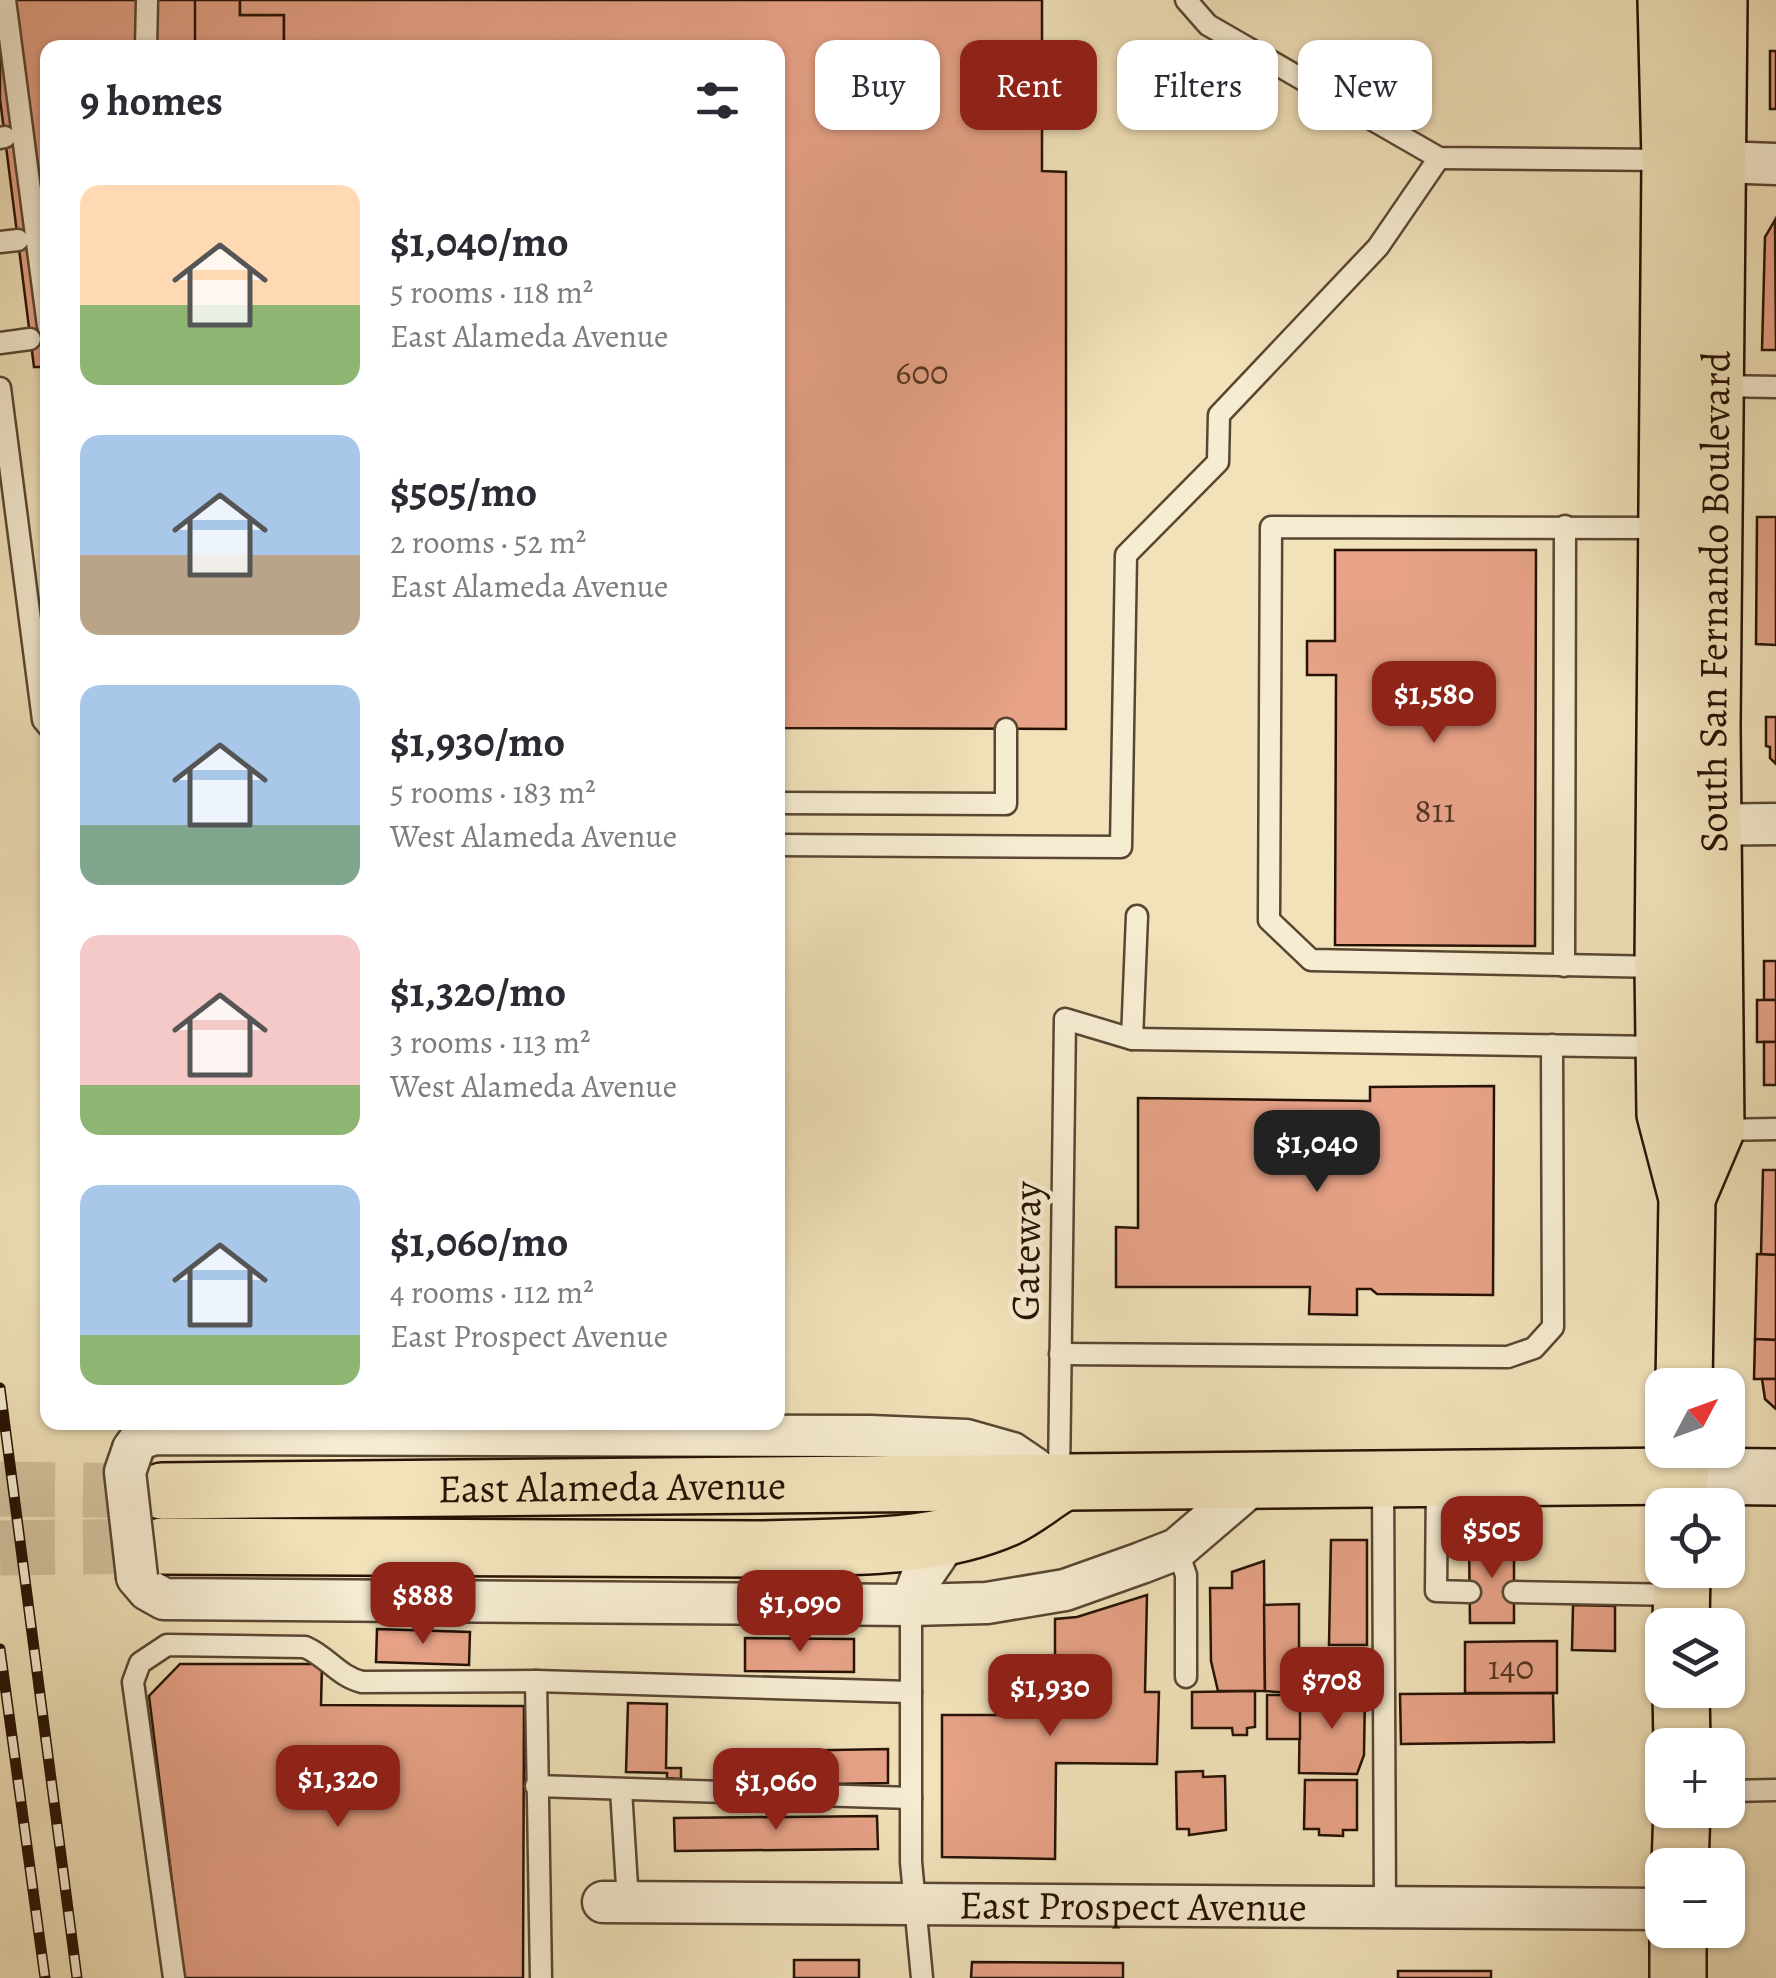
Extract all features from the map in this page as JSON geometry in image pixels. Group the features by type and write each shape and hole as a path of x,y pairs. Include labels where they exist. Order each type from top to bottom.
{"main road":[{"name":"South San Fernando Boulevard","path":"1666,0 1694,161 1715,386 1690,825 1662,967 1665,1114 1687,1198 1684,1368"},
{"name":"South San Fernando Boulevard","path":"1687,1198 1716,1130 1664,528 1694,161 1720,0"},
{"name":"East Alameda Avenue","path":"141,1454 1059,1484 1262,1477 1776,1476"},
{"name":"East Alameda Avenue","path":"150,1562 762,1549 949,1537 1009,1517 1059,1484"},
{"path":"1678,1948 1678,1978"}],"street":[{"path":"1694,161 1776,164"},
{"path":"1690,825 1776,824"},
{"path":"442,1430 156,1434 141,1438 141,1454 125,1472 150,1562 148,1590 164,1599 911,1606 986,1602 1065,1590 1177,1548 1262,1477"},
{"path":"555,1430 966,1440 1012,1453 1059,1484"},
{"path":"911,1606 921,1578 949,1537"},
{"name":"East Prospect Avenue","path":"615,1902 1645,1909"}],"lane":[{"path":"5,0 40,256"},
{"path":"146,40 147,0"},
{"path":"1186,0 1208,25 1439,158 1694,161"},
{"path":"785,845 1121,847 1126,554 1218,462 1219,416 1378,247 1439,158"},
{"path":"0,343 30,339"},
{"path":"1715,386 1776,387"},
{"path":"0,388 40,697"},
{"path":"1564,526 1564,966"},
{"path":"1662,967 1311,960 1268,920 1271,528 1664,528"},
{"path":"785,803 1006,804 1006,729"},
{"path":"1137,916 1132,1039 1664,1047"},
{"name":"Gateway","path":"1059,1484 1065,1018 1132,1039"},
{"path":"1060,1354 1508,1357 1534,1348 1553,1327 1552,1045"},
{"path":"1716,1130 1776,1129"},
{"path":"1437,1478 1436,1592 1470,1592"},
{"path":"1382,1479 1385,1907"},
{"path":"1177,1548 1186,1575 1186,1677"},
{"path":"1514,1592 1682,1597"},
{"path":"911,1606 912,1904 922,1978"},
{"path":"174,1978 132,1682 140,1663 167,1644 305,1648 325,1656 345,1678 362,1682 536,1682 911,1692"},
{"path":"536,1682 542,1978"},
{"path":"536,1786 910,1798"},
{"path":"615,1902 621,1790"},
{"path":"1745,1791 1776,1790"}],"building":[{"path":"0,0 240,0 240,15 284,15 284,40 40,40 40,367 34,367 0,99"},
{"path":"195,0 240,0 240,15 284,15 284,40 195,40"},
{"path":"240,0 1042,0 1042,40 960,40 960,130 1042,130 1042,171 1066,172 1066,729 785,728 785,40 284,40 284,15 240,15"},
{"path":"1770,51 1776,51 1776,109 1770,109"},
{"path":"1775,220 1776,350 1762,350 1765,237"},
{"path":"1757,517 1776,517 1776,645 1756,644"},
{"path":"1335,550 1536,550 1535,946 1335,945 1336,675 1307,675 1307,641 1335,641"},
{"path":"1766,717 1776,717 1776,764 1770,758 1770,747 1766,746"},
{"path":"1764,961 1776,961 1776,1000 1764,1000"},
{"path":"1757,1000 1776,1000 1776,1042 1757,1042"},
{"path":"1764,1042 1776,1042 1776,1085 1764,1085"},
{"path":"1494,1086 1493,1295 1377,1294 1371,1289 1357,1289 1357,1315 1309,1314 1310,1287 1116,1287 1116,1227 1138,1228 1138,1098 1370,1101 1370,1087"},
{"path":"1763,1170 1776,1170 1776,1255 1761,1254"},
{"path":"1757,1254 1776,1255 1776,1340 1755,1339"},
{"path":"1755,1339 1776,1340 1776,1379 1754,1379"},
{"path":"1762,1379 1776,1379 1776,1409 1765,1399"},
{"path":"1514,1538 1514,1623 1470,1623 1469,1539"},
{"path":"1331,1540 1367,1540 1367,1645 1329,1645"},
{"path":"1264,1561 1265,1691 1218,1691 1211,1661 1210,1588 1232,1588 1232,1572"},
{"path":"1147,1595 1145,1692 1159,1692 1157,1764 1056,1763 1055,1859 942,1857 942,1715 1055,1715 1055,1619 1077,1617"},
{"path":"1299,1604 1299,1684 1290,1684 1291,1693 1265,1691 1264,1605"},
{"path":"1573,1605 1615,1606 1615,1651 1572,1650"},
{"path":"377,1629 470,1632 469,1665 376,1662"},
{"path":"745,1638 854,1639 854,1672 745,1671"},
{"path":"1557,1641 1557,1693 1465,1693 1465,1642"},
{"path":"180,1664 322,1664 321,1705 524,1706 523,1978 184,1978 149,1696"},
{"path":"1255,1691 1255,1727 1247,1728 1247,1735 1233,1735 1232,1728 1192,1728 1192,1692"},
{"path":"1300,1692 1365,1692 1364,1755 1357,1774 1299,1773"},
{"path":"1553,1693 1554,1742 1401,1744 1400,1694"},
{"path":"1267,1695 1300,1695 1300,1739 1267,1739"},
{"path":"628,1703 667,1704 666,1768 681,1768 681,1779 667,1778 667,1773 626,1772"},
{"path":"888,1749 888,1783 779,1785 779,1751"},
{"path":"1203,1771 1203,1777 1225,1776 1226,1830 1189,1835 1189,1829 1177,1829 1176,1772"},
{"path":"1305,1780 1357,1780 1357,1830 1343,1830 1343,1836 1319,1835 1319,1829 1304,1829"},
{"path":"877,1816 878,1849 675,1851 674,1818"},
{"path":"794,1960 859,1960 859,1978 794,1978"},
{"path":"972,1962 1123,1963 1123,1978 971,1978"},
{"path":"1398,1971 1491,1971 1491,1978 1398,1978"}],"tunnel":[{"path":"0,1489 162,1491"},
{"path":"0,1548 162,1546"}],"railway":[{"path":"0,1388 77,1978"},
{"path":"0,1649 45,1978"}]}
